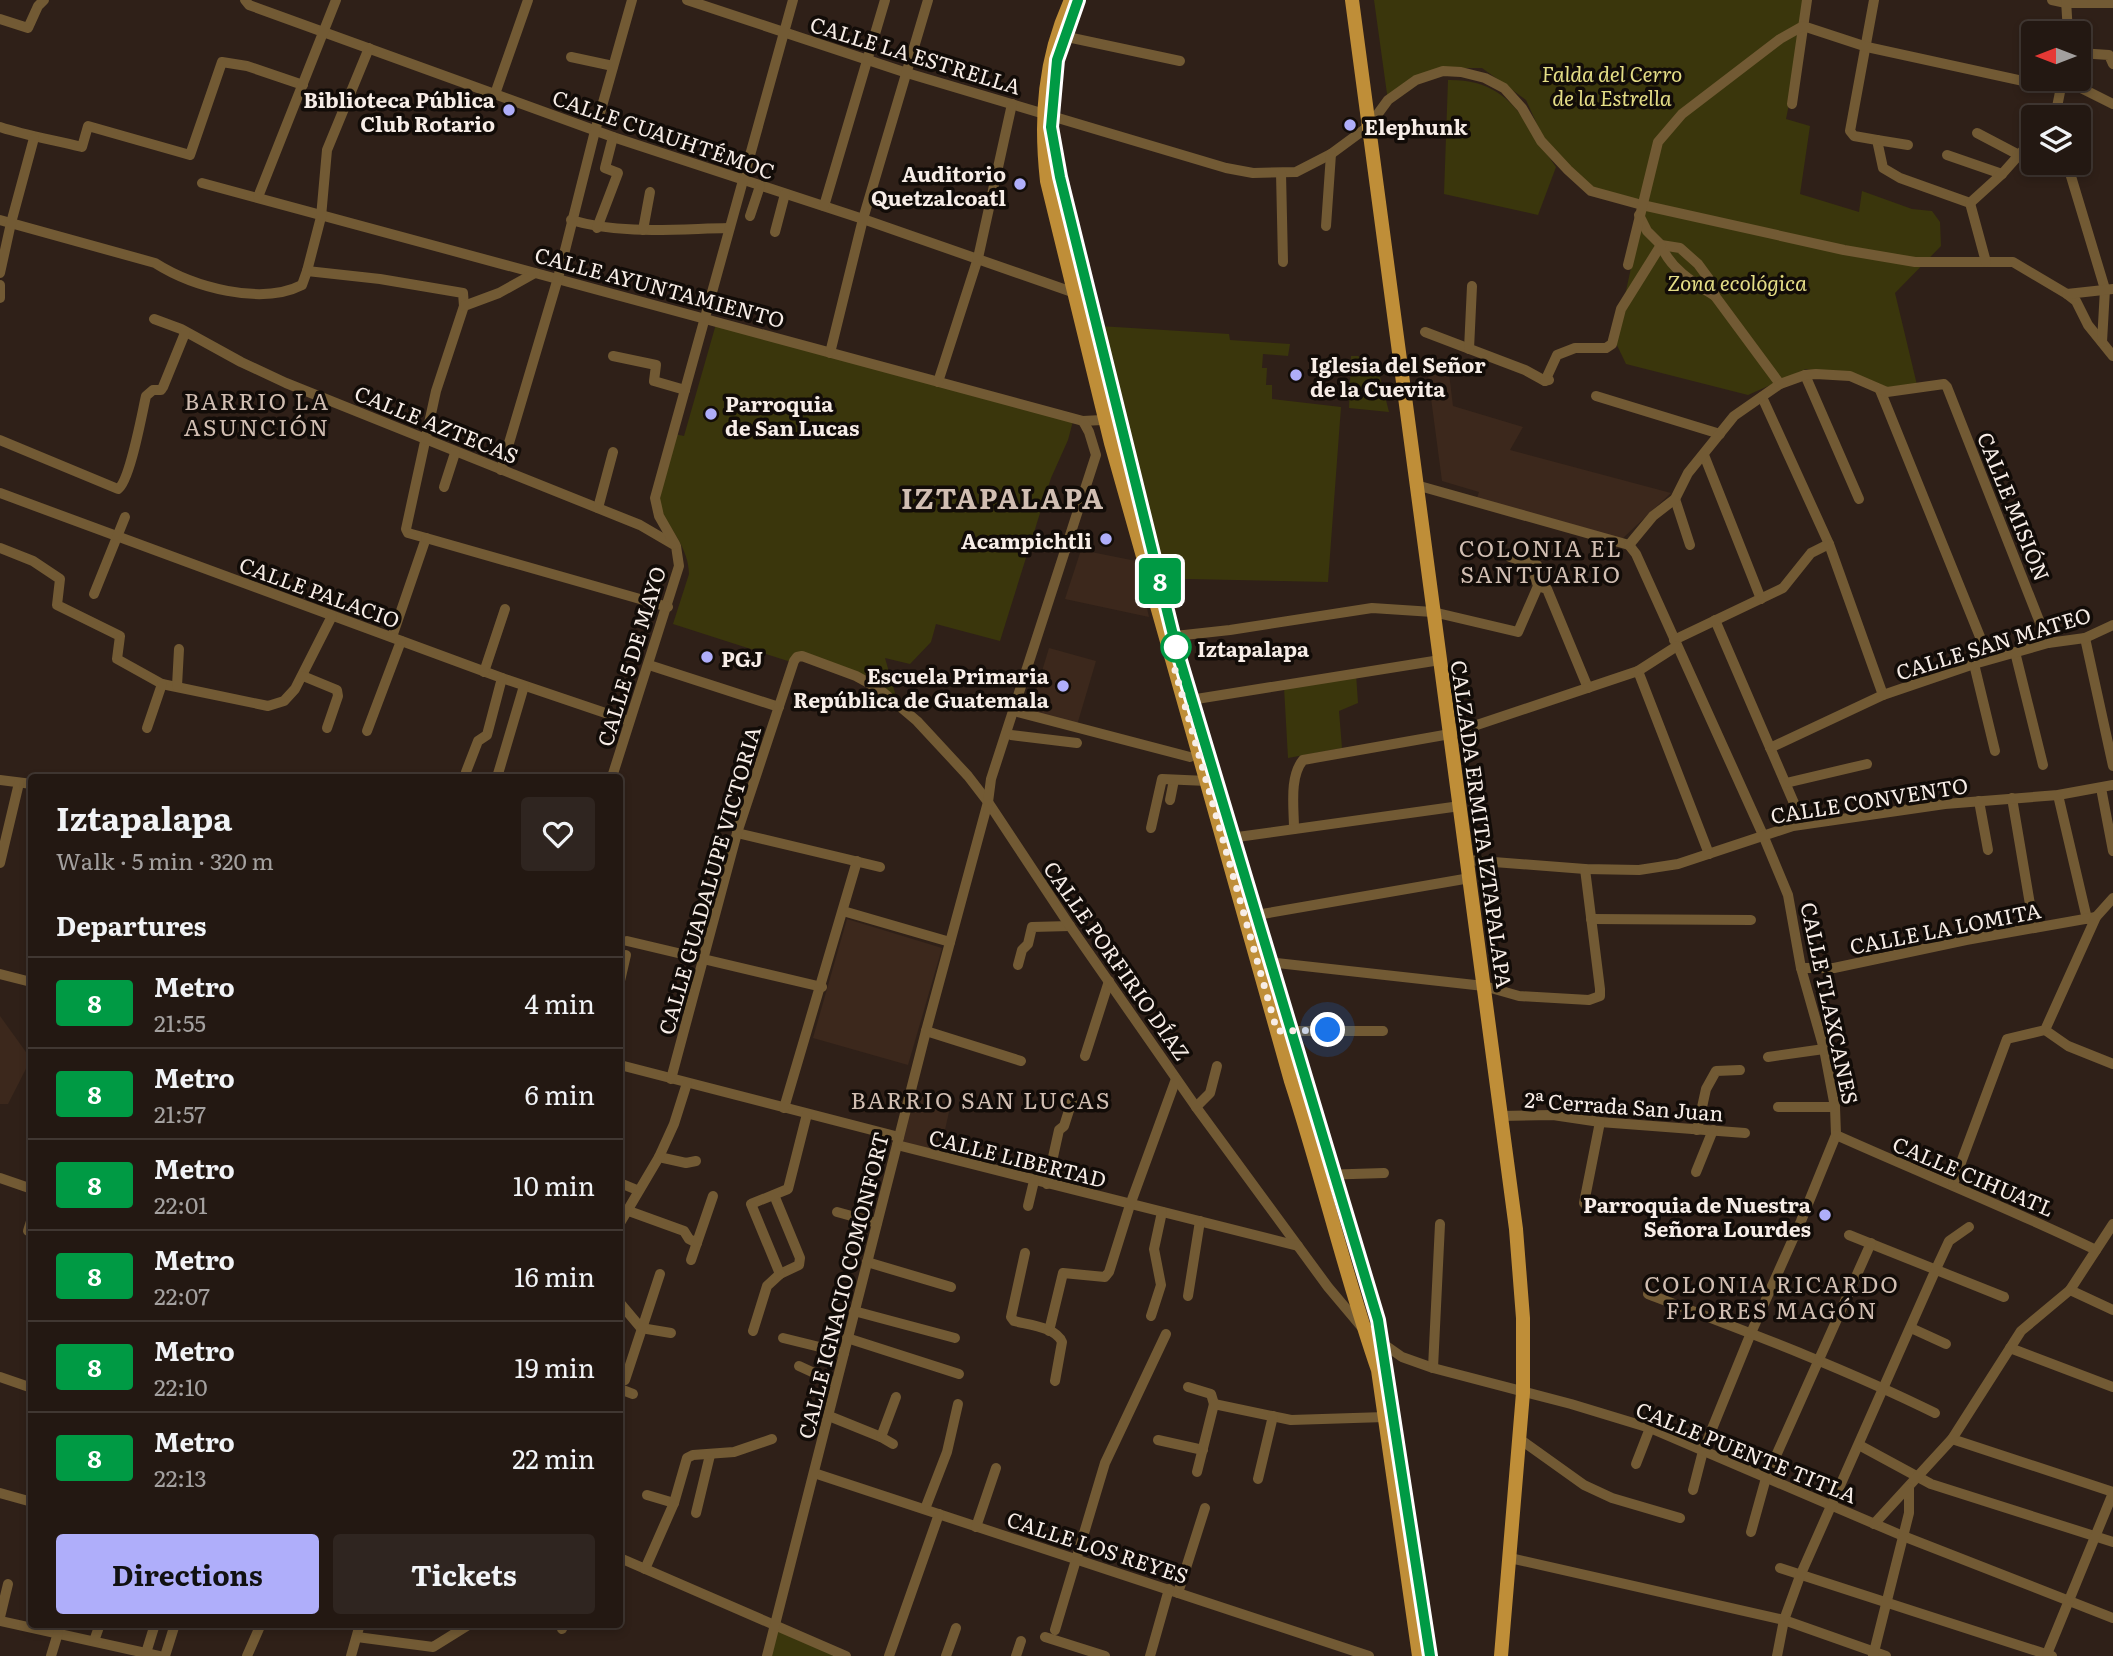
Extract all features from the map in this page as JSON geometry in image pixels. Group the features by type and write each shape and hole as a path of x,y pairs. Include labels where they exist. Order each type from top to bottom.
{"main road":[{"path":"1071,0 1058,34 1043,114 1047,181 1111,443 1277,1031 1378,1370 1419,1656"},
{"name":"CALZADA ERMITA IZTAPALAPA","path":"1352,0 1516,1229 1523,1318 1523,1393 1501,1656"}],"street":[{"path":"0,19 28,29 38,6 44,0"},
{"name":"CALLE CUAUHTÉMOC","path":"245,0 249,5 595,131 863,219 1075,293"},
{"path":"258,197 325,32 335,0"},
{"path":"495,94 528,0"},
{"path":"501,470 558,278 571,220 632,0"},
{"name":"CALLE LA ESTRELLA","path":"687,0 907,74 1226,168 1253,173 1296,172 1331,154 1369,126 1388,100 1416,80 1443,71 1461,72 1485,78 1504,88 1522,108 1541,141 1591,191 1641,210 1915,262 2014,262 2067,294"},
{"path":"676,546 655,508 655,498 793,0"},
{"path":"824,206 885,0"},
{"path":"830,353 863,219 928,0"},
{"path":"1792,104 1807,0"},
{"path":"1874,0 1850,131 1854,136 1908,145"},
{"path":"2052,0 2113,3"},
{"path":"2066,2 2067,21"},
{"path":"1628,265 1658,142 1682,114 1780,39 1803,26 1867,47 2021,75"},
{"path":"1058,34 1180,61"},
{"path":"5,221 155,263 165,270 217,288 243,294 272,295 293,290 302,285 321,217 327,150 369,47"},
{"path":"2091,54 2109,55 2113,64"},
{"path":"571,57 613,66"},
{"path":"0,127 34,138 82,147 88,126 190,155 222,62 247,66 303,85"},
{"path":"2083,91 2113,104"},
{"path":"938,382 978,258 1012,104"},
{"path":"1977,133 2017,154"},
{"path":"597,228 618,173 605,168 613,137"},
{"path":"0,273 5,221 34,138"},
{"path":"1877,139 1883,168 1900,178 1970,203"},
{"path":"1970,203 2001,174 2021,150"},
{"path":"1326,226 1331,154"},
{"path":"1947,155 2001,174"},
{"path":"1281,173 1283,262"},
{"path":"2071,175 2109,289 2102,342"},
{"name":"CALLE AYUNTAMIENTO","path":"202,183 1083,421"},
{"path":"750,216 760,186"},
{"path":"643,230 650,192"},
{"path":"775,232 785,194"},
{"path":"1970,203 1986,262"},
{"path":"1641,210 1647,231 1661,245 1666,257 1679,271 1715,296"},
{"path":"571,220 597,228 728,228"},
{"path":"1661,245 1680,248 1698,264 1709,279 1715,296 1780,384"},
{"path":"1425,332 1547,380 1557,355 1576,348 1606,348 1612,344 1621,309 1661,245"},
{"path":"307,271 380,279 458,292 465,296 436,391 406,531 667,607"},
{"path":"464,306 499,293 535,273"},
{"path":"0,285 0,298"},
{"path":"1469,349 1472,286"},
{"path":"2067,294 2109,289"},
{"path":"2067,294 2076,301 2088,325 2113,356"},
{"name":"CALLE AZTECAS","path":"154,319 282,381 640,525"},
{"path":"0,440 118,489 123,486 133,454 146,396 163,387 185,333"},
{"path":"613,356 656,365 654,381 685,390"},
{"path":"1416,485 1629,545 1653,516 1675,499 1688,473 1734,416 1780,384 1805,375 1850,376 1880,390 1989,659"},
{"path":"1805,375 1859,499"},
{"name":"CALLE MISIÓN","path":"1880,390 1887,392 1944,384 1947,387 2048,643"},
{"path":"1595,396 1720,434"},
{"path":"1762,397 1829,544 1883,695"},
{"path":"990,789 995,785 1011,735 1096,455 1083,421 1102,420 1105,414"},
{"path":"990,789 991,779 1017,712 1103,457 1111,443"},
{"path":"598,508 612,452"},
{"path":"444,487 456,453"},
{"path":"1704,455 1760,599"},
{"name":"CALLE PALACIO","path":"0,493 484,672 629,721"},
{"path":"1675,499 1690,545"},
{"path":"94,594 125,517"},
{"name":"CALLE 5 DE MAYO","path":"613,774 679,566 676,546 640,525"},
{"path":"367,731 426,538"},
{"path":"1294,829 1295,785 1299,765 1303,760 1450,734 1638,671 1676,643 1715,620 1783,588 1811,552 1829,544"},
{"name":"CALLE TLAXCANES","path":"1629,545 1636,554 1788,895 1801,968 1824,1049 1835,1107 1836,1135 1703,1451 1693,1490"},
{"path":"0,548 33,561 60,579 57,605 120,636 117,659 162,684 268,706 284,701 303,676 332,616"},
{"path":"1166,637 1372,608 1433,612 1518,632 1538,586 1535,577 1537,565 1510,557"},
{"path":"1538,586 1547,589 1588,688"},
{"path":"484,672 505,609"},
{"path":"1715,620 1803,824"},
{"name":"CALLE SAN MATEO","path":"1770,748 1883,695 1989,659 2048,643 2085,638 2113,625"},
{"path":"2085,638 2113,766"},
{"path":"177,686 179,649"},
{"path":"2015,652 2043,765"},
{"name":"CALLE GUADALUPE VICTORIA","path":"671,1079 737,833 794,661 802,656"},
{"name":"CALLE PORFIRIO DÍAZ","path":"802,656 856,676 898,703 946,750 988,802 1070,926 1196,1107 1348,1313 1365,1331"},
{"path":"1184,701 1440,660"},
{"path":"1973,664 1995,751"},
{"path":"649,665 779,707"},
{"path":"1638,671 1709,854"},
{"path":"640,689 653,678 669,672"},
{"path":"303,676 337,690 338,696 327,728"},
{"path":"466,772 478,741 487,735 502,678"},
{"path":"147,729 162,684"},
{"path":"498,774 524,686"},
{"path":"1017,712 1190,757"},
{"path":"1011,735 1077,743"},
{"path":"1786,783 1867,764"},
{"path":"1151,828 1162,779 1206,781"},
{"path":"0,780 28,784"},
{"path":"1170,800 1174,780"},
{"path":"0,863 19,783"},
{"name":"CALLE CONVENTO","path":"1468,860 1585,869 1639,870 1678,864 1803,824 1979,801 2058,795 2113,785"},
{"path":"2101,788 2113,851"},
{"name":"CALLE IGNACIO COMONFORT","path":"767,1656 990,789"},
{"path":"2058,795 2100,916"},
{"path":"2012,798 2034,928"},
{"path":"1979,801 1987,850"},
{"path":"1223,839 1460,806"},
{"path":"737,833 880,867"},
{"path":"784,1108 822,987 857,861"},
{"path":"1258,961 1484,986 1519,996 1590,1000 1600,996 1585,869"},
{"path":"1245,917 1470,878"},
{"path":"1953,1184 2007,1040 2045,1030 2100,916 2113,898"},
{"path":"843,911 950,942"},
{"name":"CALLE LA LOMITA","path":"1801,968 1834,968 1966,940 2100,916"},
{"path":"1591,919 1751,920"},
{"path":"1018,965 1022,950 1028,944 1032,927 1070,926"},
{"path":"627,941 822,987"},
{"path":"623,968 626,955"},
{"path":"0,974 28,981"},
{"path":"1086,1056 1109,981"},
{"path":"2045,1030 2068,1046 2113,1065"},
{"path":"926,1031 1021,1061"},
{"path":"1277,1031 1383,1031"},
{"path":"1768,1058 1824,1049"},
{"name":"CALLE LIBERTAD","path":"623,1066 807,1114 1034,1181 1298,1246"},
{"path":"1196,1107 1210,1093 1217,1066"},
{"path":"1698,1130 1706,1089 1716,1071 1740,1070"},
{"name":"CALLE LIBERTAD","path":"1130,1205 1176,1079"},
{"path":"623,1216 659,1157 674,1124 687,1083"},
{"path":"1047,1184 1059,1130 1064,1126 1072,1101"},
{"path":"1778,1107 1835,1107"},
{"path":"780,1274 751,1205 788,1189 807,1114"},
{"name":"2ª Cerrada San Juan","path":"1500,1116 1553,1115 1600,1122 1745,1133"},
{"path":"1584,1203 1600,1122"},
{"path":"1696,1172 1713,1130"},
{"name":"CALLE CIHUATL","path":"1836,1135 1916,1171 1953,1184 2096,1250"},
{"path":"659,1157 687,1163 696,1161"},
{"path":"1321,1175 1384,1173"},
{"path":"0,1178 28,1188"},
{"path":"1028,1206 1034,1181"},
{"path":"623,1184 637,1190"},
{"path":"753,1331 767,1286 780,1274 799,1265 800,1258 774,1195"},
{"path":"691,1260 713,1196"},
{"path":"1049,1331 1063,1273 1105,1277 1109,1272 1130,1205"},
{"path":"837,1212 877,1223"},
{"path":"1151,1316 1160,1285 1154,1249 1162,1212"},
{"path":"623,1218 684,1231 697,1243"},
{"path":"1188,1296 1200,1221"},
{"path":"1433,1368 1440,1224"},
{"path":"1874,1524 1952,1439 2021,1331 2070,1290 2113,1224"},
{"path":"1777,1656 1784,1620 1800,1576 1936,1269 1949,1241 1969,1227"},
{"path":"1849,1235 2004,1297"},
{"path":"1751,1532 1766,1478 1871,1242"},
{"path":"1025,1253 1011,1317 1014,1321 1060,1337 1062,1342 1055,1381"},
{"path":"867,1262 951,1287"},
{"path":"623,1381 660,1274"},
{"path":"2070,1290 2113,1311"},
{"path":"1648,1294 1819,1360 1935,1413"},
{"path":"623,1307 641,1328 671,1333"},
{"path":"854,1311 956,1338"},
{"path":"1911,1328 1946,1343"},
{"name":"CALLE PUENTE TITLA","path":"1365,1331 1402,1357 1433,1368 1650,1428 1903,1536 2113,1618"},
{"path":"1105,1656 1050,1633 1105,1463 1166,1334"},
{"path":"783,1338 844,1353"},
{"path":"848,1338 959,1374"},
{"path":"2010,1348 2113,1387"},
{"path":"799,1366 836,1383"},
{"path":"0,1377 28,1387"},
{"path":"623,1385 633,1394"},
{"path":"1188,1388 1212,1394 1214,1404 1197,1472"},
{"path":"881,1437 896,1397"},
{"path":"925,1509 947,1452 958,1404"},
{"path":"1214,1404 1291,1420 1385,1416"},
{"path":"829,1416 893,1444"},
{"path":"1258,1479 1273,1416"},
{"path":"1636,1464 1650,1428"},
{"path":"645,1569 674,1503 687,1458 692,1455 734,1452 772,1439"},
{"path":"1780,1568 2050,1655 2113,1493 1952,1439"},
{"path":"1158,1440 1203,1450"},
{"path":"1521,1440 1584,1485 1612,1498 1680,1518"},
{"path":"1859,1445 1931,1484 2113,1542"},
{"path":"696,1513 710,1455"},
{"path":"976,1527 996,1468"},
{"name":"CALLE LOS REYES","path":"814,1473 1369,1656"},
{"path":"1874,1654 1909,1513 1909,1488"},
{"path":"0,1493 28,1501"},
{"path":"647,1495 674,1503"},
{"path":"1150,1656 1205,1508"},
{"path":"889,1656 939,1514"},
{"path":"1510,1558 1784,1620 1874,1654 1886,1656"},
{"path":"623,1559 846,1656"},
{"path":"8,1584 0,1619 28,1625"},
{"path":"43,1628 159,1656"},
{"path":"94,1641 99,1628"},
{"path":"146,1653 154,1628"},
{"path":"165,1656 174,1628"},
{"path":"247,1656 259,1628"},
{"path":"351,1656 359,1628"},
{"path":"357,1637 433,1647 464,1628"},
{"path":"946,1656 956,1628"},
{"path":"51,1656 58,1633"},
{"path":"1016,1656 1021,1641"}],"shaded area":[{"path":"1448,365 1453,406 1523,427 1510,450 1671,493 1622,539 1477,498 1479,492 1442,481 1427,368"},
{"path":"1081,550 1136,561 1149,617 1065,599"},
{"name":"Escuela Primaria República de Guatemala","path":"1049,648 1096,661 1077,725 1030,711"},
{"path":"847,919 942,948 908,1065 813,1038"},
{"path":"0,1016 28,1055 28,1065 8,1104 0,1104"},
{"path":"914,1092 951,1103 940,1152 901,1142"}],"green space":[{"path":"1374,0 1810,0 1786,119 1810,126 1800,194 1859,212 1862,191 1912,209 1932,211 1940,222 1941,246 1895,293 1917,385 1889,388 1806,369 1748,395 1626,364 1615,341 1645,204 1596,192 1545,142 1526,100 1482,68 1442,68 1388,101"},
{"path":"1448,80 1487,87 1501,95 1524,119 1556,167 1538,215 1444,194"},
{"path":"716,324 1073,421 1068,440 1051,478 1000,641 936,624 931,642 910,664 885,658 897,700 800,652 791,662 673,624 689,574 688,565 678,539 658,507 674,434 684,436"},
{"path":"1099,326 1229,334 1230,340 1290,344 1288,356 1263,354 1262,368 1267,368 1266,385 1272,385 1272,399 1341,407 1328,582 1188,579 1166,581"},
{"path":"1351,356 1358,356 1378,369 1389,412 1349,408"},
{"path":"1356,674 1358,703 1339,711 1342,748 1288,758 1284,687"},
{"path":"778,1629 834,1656 771,1656"}],"metro line":[{"name":"8","path":"1078,0 1057,60 1051,127 1060,177 1176,647 1378,1320 1430,1656"}],"place":[{"name":"Biblioteca Pública Club Rotario","path":"509,110"},
{"name":"Elephunk","path":"1350,125"},
{"name":"Auditorio Quetzalcoatl","path":"1020,184"},
{"name":"Iglesia del Señor de la Cuevita","path":"1296,375"},
{"name":"Parroquia de San Lucas","path":"711,414"},
{"name":"Acampichtli","path":"1106,539"},
{"name":"Iztapalapa","path":"1176,647"},
{"name":"PGJ","path":"707,657"},
{"name":"Escuela Primaria República de Guatemala","path":"1063,686"},
{"name":"Parroquia de Nuestra Señora Lourdes","path":"1825,1215"}],"district":[{"name":"BARRIO LA ASUNCIÓN","path":"257,413"},
{"name":"IZTAPALAPA","path":"1003,497"},
{"name":"COLONIA EL SANTUARIO","path":"1541,560"},
{"name":"BARRIO SAN LUCAS","path":"981,1099"},
{"name":"COLONIA RICARDO FLORES MAGÓN","path":"1772,1296"}],"route":[{"path":"1176,647 1171,656 1277,1031 1328,1030"}],"park label":[{"name":"Falda del Cerro de la Estrella","path":"1612,84"},
{"name":"Zona ecológica","path":"1737,281"}]}
